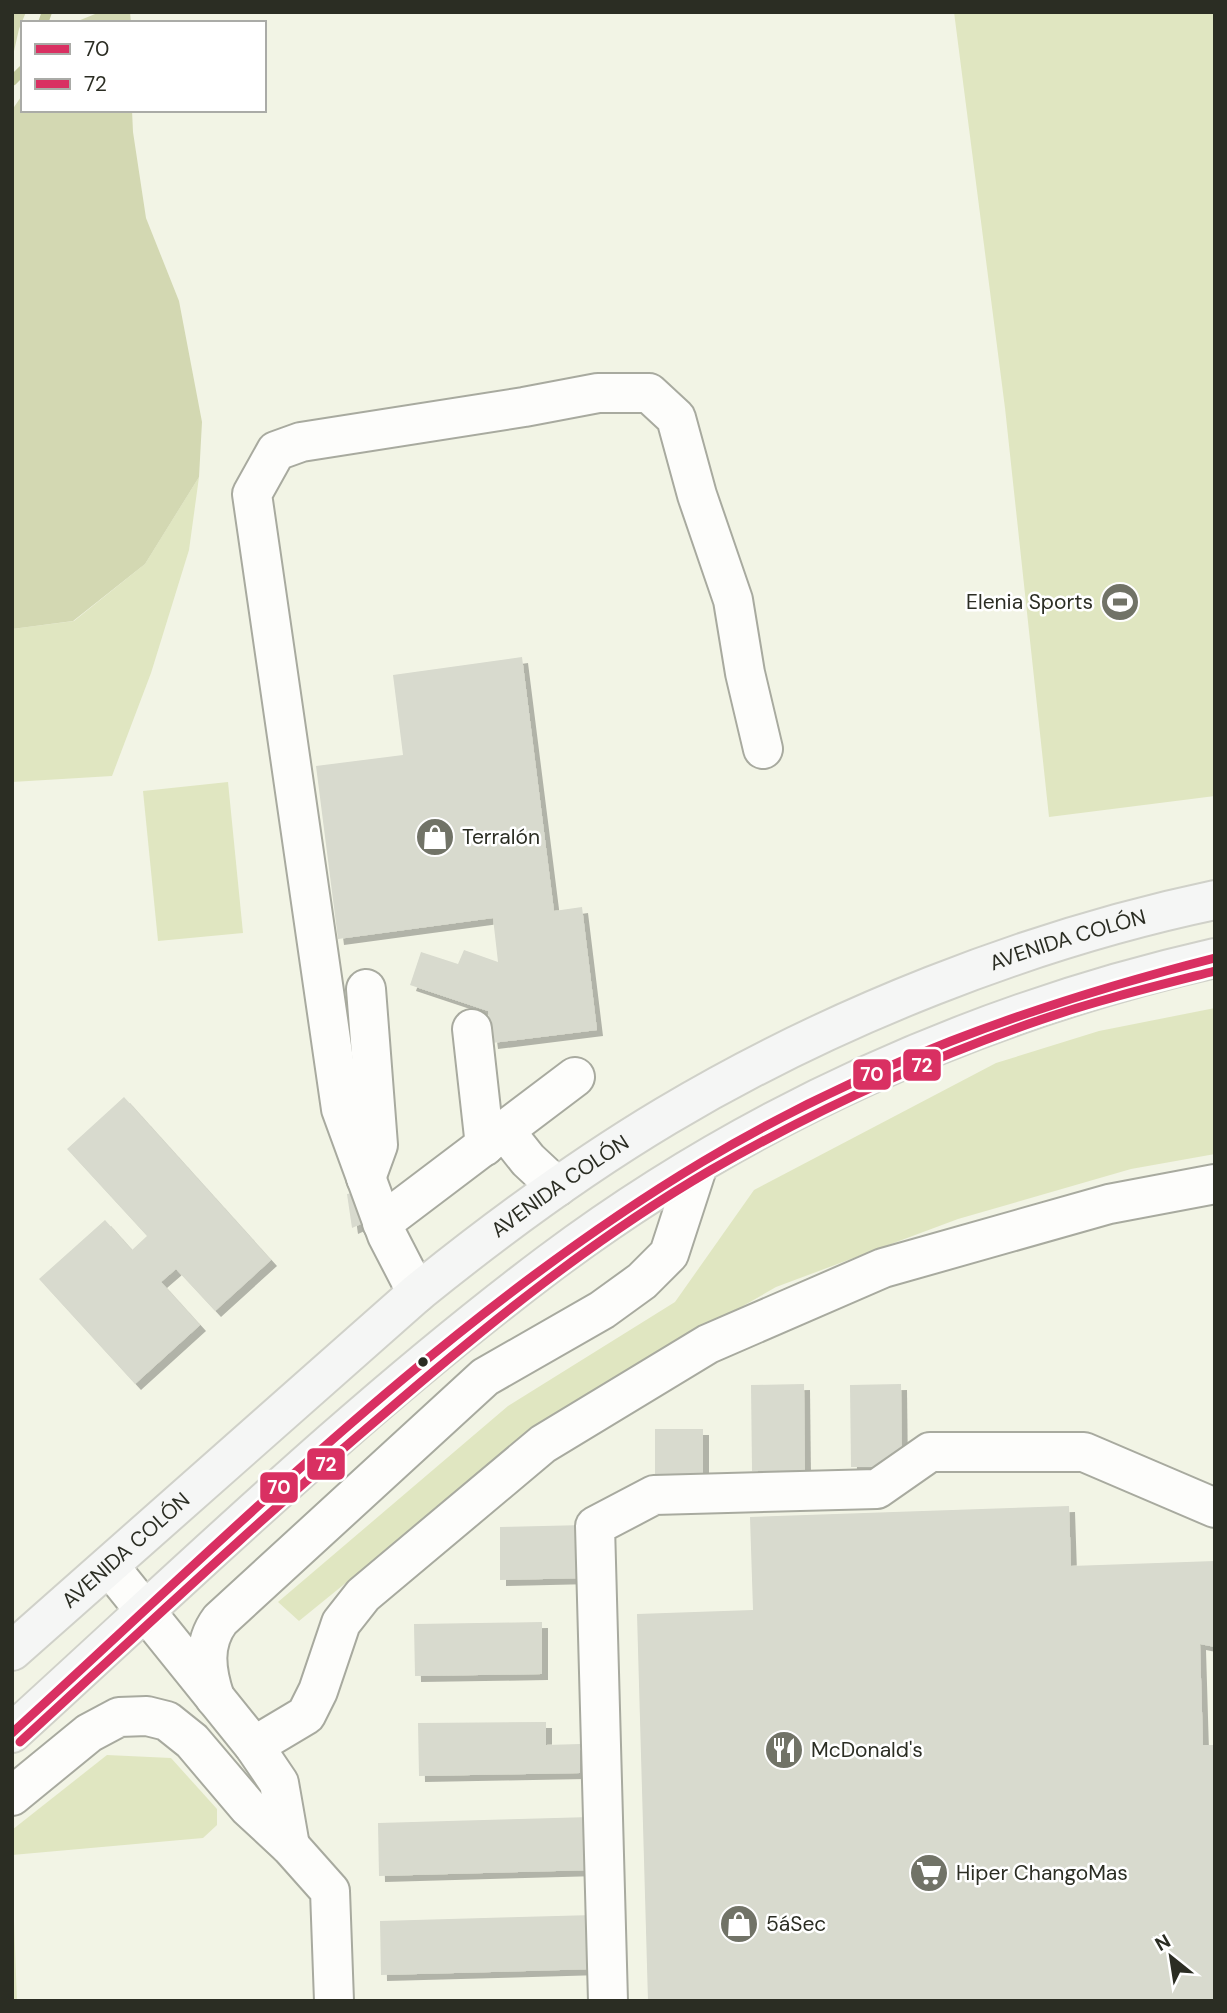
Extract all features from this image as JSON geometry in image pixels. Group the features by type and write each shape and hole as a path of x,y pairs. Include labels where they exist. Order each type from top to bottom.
{"main road":[{"name":"AVENIDA COLÓN","path":"12,1651 417,1293 557,1187 667,1115 796,1047 866,1014 946,982 1108,927 1215,900"},
{"path":"12,1733 318,1456 484,1314 590,1235 698,1165 796,1110 857,1080 960,1036 1082,994 1215,958"}],"lane":[{"path":"417,1293 382,1223 341,1109 252,494 276,451 301,442 598,393 649,393 676,418 697,495 733,600 745,673 764,749"},
{"path":"366,989 378,1145 366,1178"},
{"path":"472,1029 495,1138 528,1160 557,1187"},
{"path":"382,1223 575,1077"},
{"path":"215,1698 208,1679 207,1660 209,1638 220,1620 485,1377 603,1310 642,1281 669,1254 698,1165"},
{"path":"254,1746 306,1715 318,1691 341,1623 363,1595 543,1444 708,1344 883,1268 1109,1204 1215,1184"},
{"path":"608,2001 595,1526 654,1494 877,1489 930,1452 1084,1452 1215,1508"},
{"path":"109,1566 254,1746 279,1783 290,1846"},
{"path":"12,1796 89,1733 120,1717 147,1716 167,1721 192,1741 248,1807 290,1846 330,1891 334,2001"}],"green space":[{"path":"12,12 26,12 21,21 12,60"},
{"path":"100,12 130,12 131,21 78,21"},
{"name":"Elenia Sports","path":"954,12 1215,12 1215,796 1049,817 1005,408"},
{"path":"21,97 21,112 132,112 146,218 179,301 202,422 199,477 145,564 73,621 12,629 12,110"},
{"path":"199,477 189,550 151,673 112,776 12,782 12,629 74,621 145,564"},
{"path":"228,782 243,933 158,941 143,791"},
{"path":"1215,1008 1215,1154 1131,1169 958,1219 776,1287 551,1416 299,1621 278,1602 508,1406 675,1302 754,1190 996,1063 1099,1031"},
{"path":"107,1755 171,1758 217,1809 217,1825 203,1838 12,1855 12,1830"},
{"path":"12,1869 17,2001 12,2001"}],"building":[{"name":"Terralón","path":"522,657 554,911 582,907 597,1030 492,1043 488,1011 410,985 421,952 458,964 464,950 498,962 493,918 338,939 316,766 403,755 393,675"},
{"path":"124,1097 271,1260 215,1311 176,1269 161,1282 200,1325 135,1384 39,1279 105,1220 132,1250 147,1236 67,1149"},
{"path":"369,1191 374,1218 352,1228 347,1194"},
{"path":"804,1384 805,1470 752,1471 751,1385"},
{"path":"901,1384 902,1467 851,1467 850,1385"},
{"path":"655,1429 703,1429 703,1474 655,1474"},
{"name":"Hiper ChangoMas","path":"1069,1506 1071,1566 1215,1561 1215,1647 1200,1644 1203,1745 1215,1745 1215,2001 648,2001 637,1614 753,1610 750,1517"},
{"path":"585,1525 587,1578 500,1580 500,1527"},
{"path":"542,1622 542,1674 415,1676 414,1624"},
{"path":"546,1722 546,1745 580,1744 580,1773 419,1776 418,1723"},
{"path":"591,1817 593,1870 379,1876 378,1823"},
{"path":"594,1915 595,1969 381,1975 380,1921"}],"waterway":[{"path":"44,21 47,12"},
{"path":"12,81 21,72"}],"transit line":[{"name":"70","path":"12,1733 344,1430 518,1287 608,1222 702,1162 763,1128 887,1067 1015,1017 1215,958"},
{"name":"72","path":"20,1742 247,1534 424,1379 584,1253 668,1196 791,1127 872,1087 955,1051 1084,1006 1215,971"}],"place":[{"name":"Elenia Sports","path":"1120,602"},
{"name":"Terralón","path":"435,837"},
{"name":"McDonald's","path":"784,1750"},
{"name":"Hiper ChangoMas","path":"929,1873"},
{"name":"5áSec","path":"739,1924"}]}
